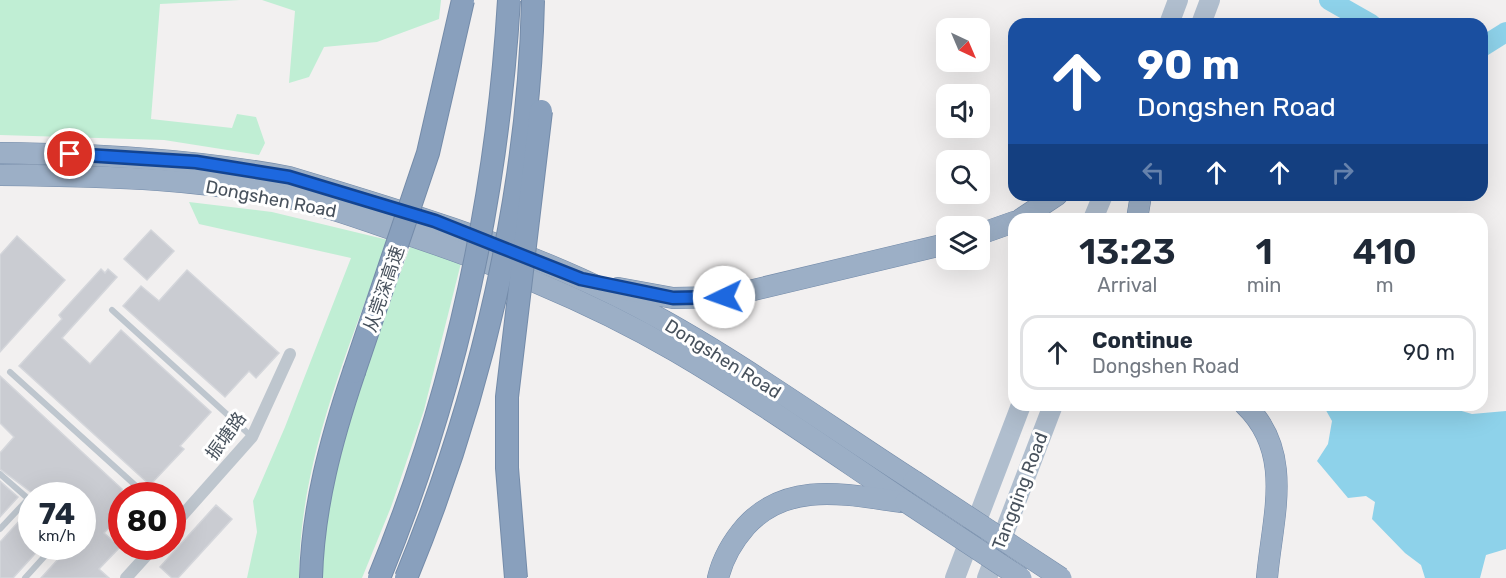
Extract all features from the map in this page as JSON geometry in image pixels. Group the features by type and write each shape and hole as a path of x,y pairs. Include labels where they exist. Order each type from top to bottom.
{"highway":[{"name":"从莞深高速","path":"311,578 321,486 339,417 428,153 463,0"},
{"path":"379,578 430,444 477,260 495,160 509,0"},
{"path":"406,578 450,461 499,274 520,160 533,0"},
{"path":"516,578 508,480 507,397 538,140 548,0"},
{"name":"Dongshen Road","path":"0,153 154,158 289,177 435,221 581,279 643,309 709,348 1061,578"},
{"name":"Dongshen Road","path":"0,175 130,179 254,192 315,204 455,250 566,294 674,350 1021,578"},
{"path":"1030,213 1048,201"},
{"path":"990,230 1008,224"},
{"path":"581,279 673,298 724,297 936,246"},
{"path":"1250,411 1268,437 1278,473 1267,578"},
{"path":"718,578 729,546 755,516 795,495 829,493 906,502"}],"main road":[{"path":"1171,18 1178,0"},
{"path":"1203,18 1210,0"},
{"name":"Tangqing Road","path":"955,578 1020,411"},
{"name":"Tangqing Road","path":"987,578 1051,411"}],"street":[{"name":"振塘路","path":"186,510 252,436 290,354"},
{"path":"126,578 142,560"}],"lane":[{"path":"112,310 252,436"},
{"path":"10,372 132,482"},
{"path":"0,474 18,490"},
{"path":"0,529 18,511"},
{"path":"25,578 41,560"}],"green space":[{"path":"0,0 240,0 160,4 151,119 232,128 237,114 256,117 265,143 259,155 164,140 0,135"},
{"path":"262,0 441,0 439,19 377,42 324,47 309,77 289,83 295,11"},
{"path":"189,202 272,212 388,240 343,364 317,448 307,491 301,534 299,578 247,578 257,532 253,501 285,427 351,258 199,224"},
{"path":"410,247 461,263 424,410 391,507 362,578 320,578 329,493 363,374"}],"water":[{"path":"1326,411 1462,411 1472,414 1506,411 1506,549 1486,555 1480,578 1425,578 1421,565 1405,553 1372,519 1375,502 1366,496 1348,498 1317,461 1328,444 1332,421"}],"building":[{"path":"151,230 174,251 147,280 124,259"},
{"path":"17,236 65,280 0,352 0,255"},
{"path":"101,269 105,273 108,269 117,277 62,338 90,364 121,330 211,412 180,446 184,449 153,482 147,482 19,366 62,319 59,315"},
{"path":"187,270 279,353 256,378 249,371 225,397 123,306 141,286 159,301"},
{"path":"0,376 114,482 108,482 108,529 104,533 108,536 108,560 99,569 109,578 41,578 57,560 96,560 96,482 18,482 0,469 0,453 14,437 0,423"},
{"path":"0,481 18,497 0,517"},
{"path":"216,505 232,519 178,578 172,578 160,567 166,560 186,560 186,538"},
{"path":"18,522 18,560 29,560 13,578 0,578 0,542"}],"waterway":[{"path":"1329,0 1360,18"},
{"path":"1488,43 1506,32"}],"route":[{"path":"70,154 196,162 289,177 435,221 488,240 581,279 646,295 673,298 724,297"}]}
